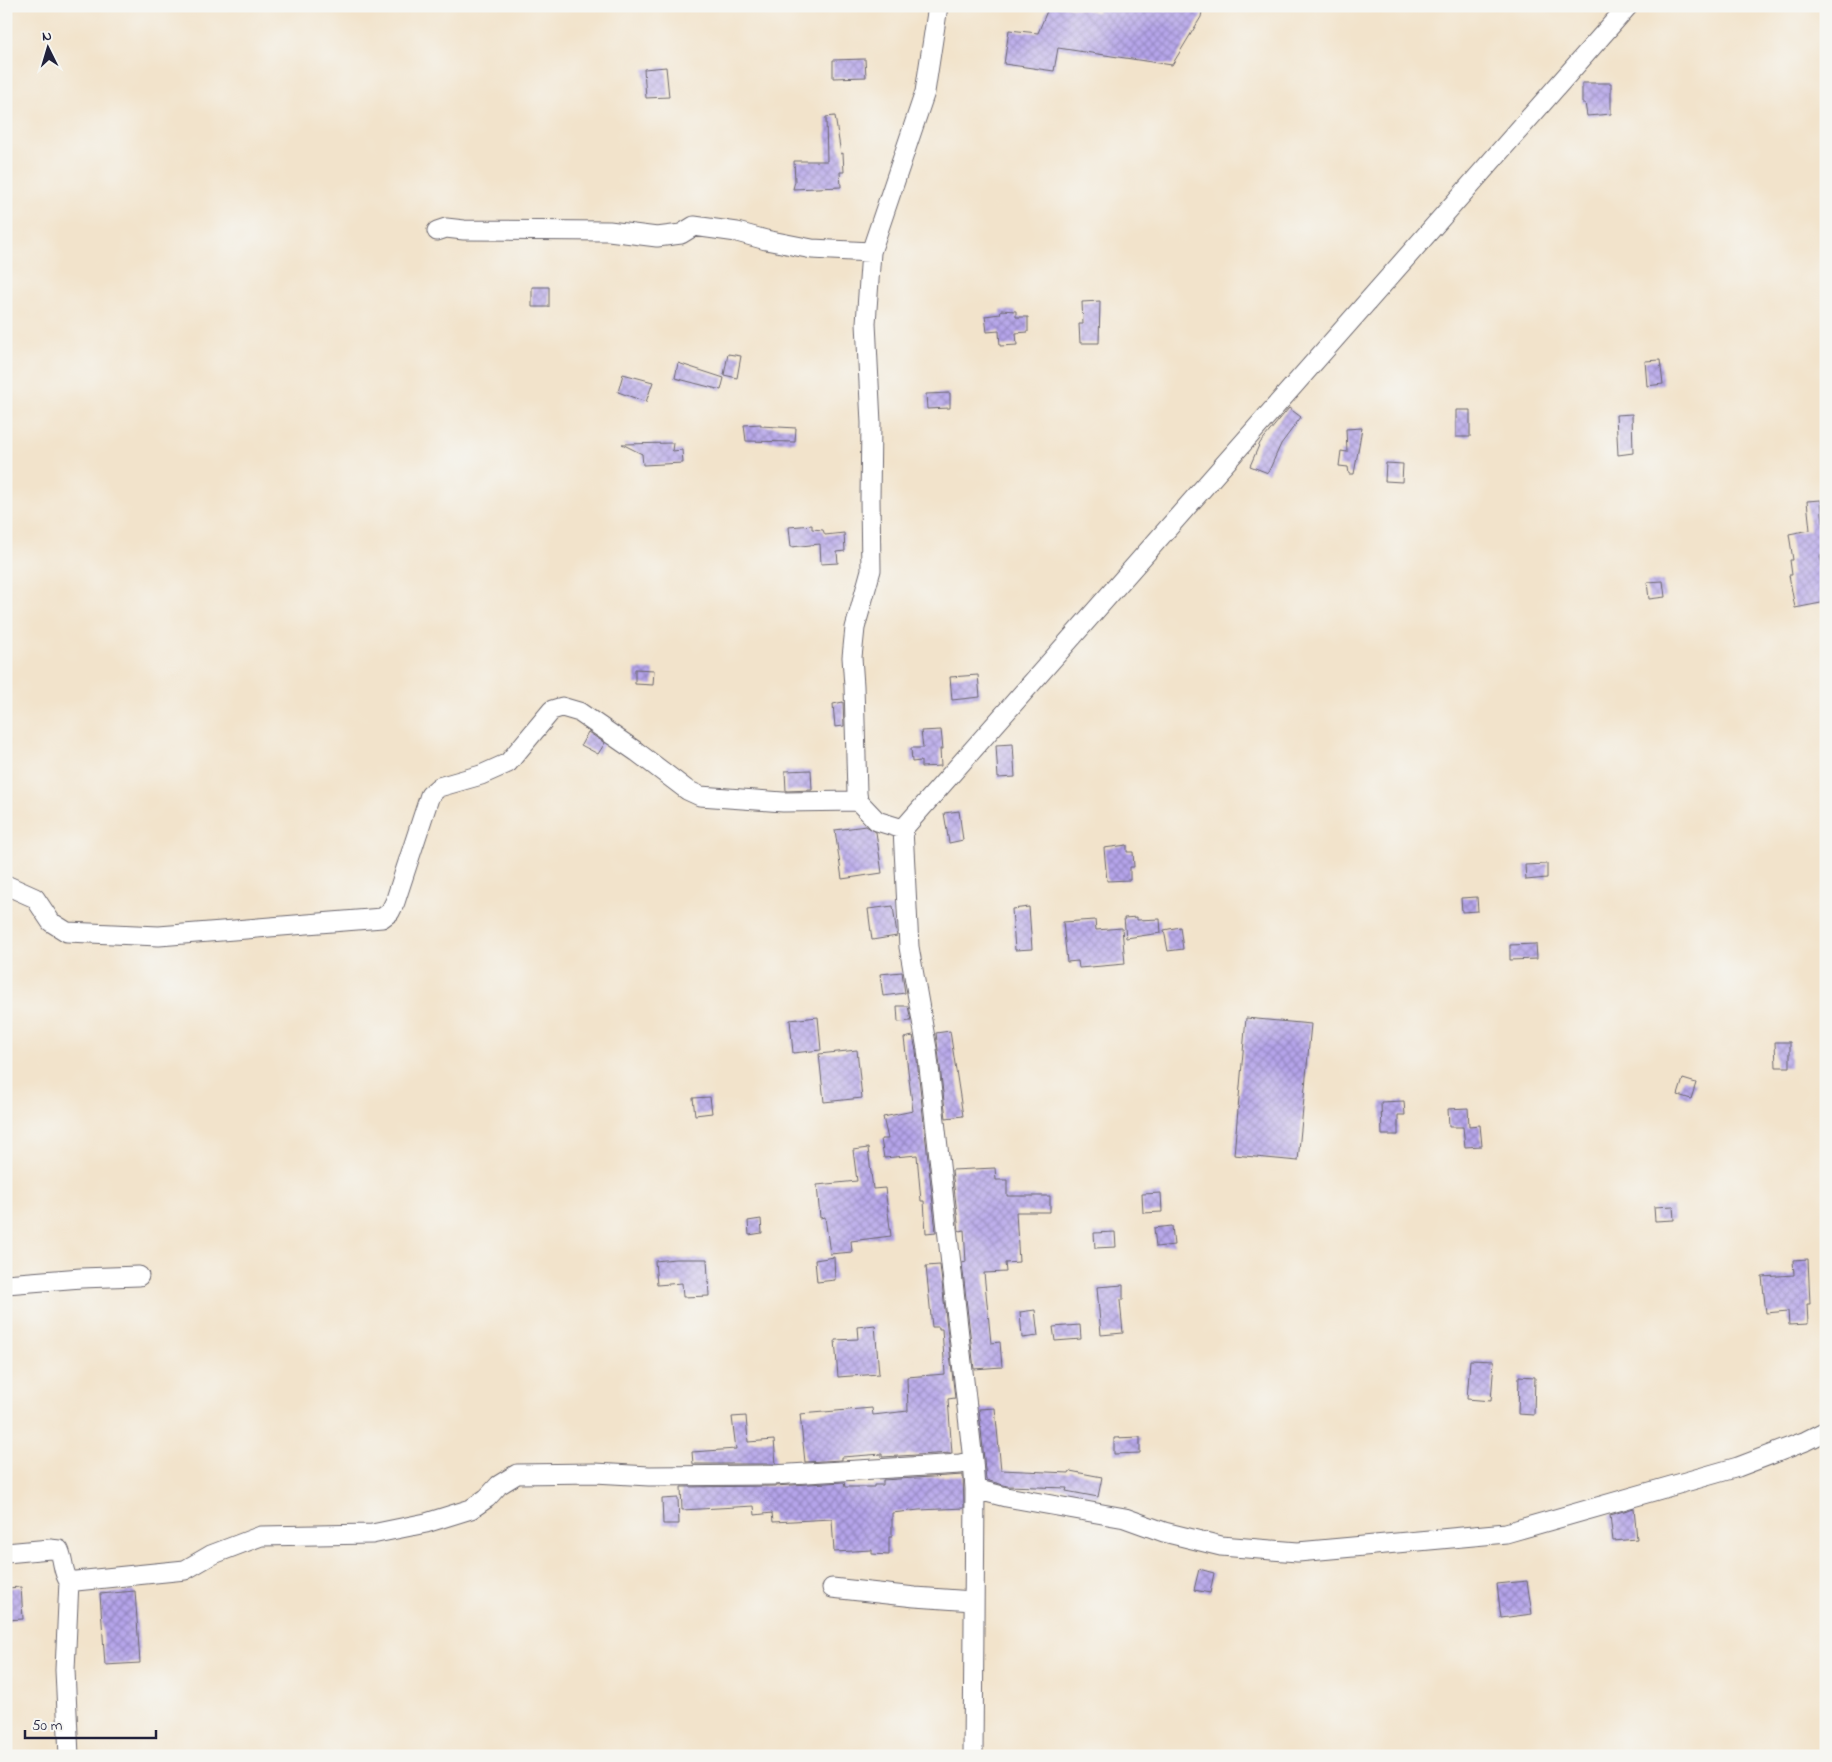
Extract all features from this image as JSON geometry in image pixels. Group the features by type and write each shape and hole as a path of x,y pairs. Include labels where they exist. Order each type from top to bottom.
{"street":[{"path":"903,829 877,821 858,800 852,657 855,628 871,570 871,422 866,323 871,252 925,92 938,6"},
{"path":"973,1756 975,1489 973,1461 927,1049 909,947 903,829 1628,6"},
{"path":"437,231 446,228 464,230 609,232 657,237 681,234 694,226 738,232 766,240 812,249 871,252"},
{"path":"6,885 35,898 52,922 67,932 159,936 382,918 390,912 395,902 430,795 439,787 481,775 508,763 552,710 562,707 579,712 637,752 686,790 700,796 782,802 858,800"},
{"path":"6,1284 139,1276"},
{"path":"975,1489 1125,1518 1164,1532 1221,1546 1308,1551 1506,1533 1738,1467 1806,1441 1826,1431"},
{"path":"69,1581 185,1570 210,1555 261,1536 372,1534 426,1523 471,1509 487,1498 499,1485 517,1474 773,1475 960,1464 973,1461"},
{"path":"6,1553 50,1549 58,1550 63,1558 65,1576 69,1581 65,1670 69,1756"},
{"path":"832,1588 973,1601"}],"building":[{"path":"1049,6 1063,6 1098,12 1099,6 1203,6 1201,17 1172,65 1058,48 1054,71 1004,64 1009,30 1038,33"},
{"path":"865,59 866,77 833,78 833,60"},
{"path":"666,67 669,97 646,98 644,69"},
{"path":"1582,83 1611,83 1611,114 1587,116 1585,103 1582,103"},
{"path":"835,116 841,154 843,153 844,172 840,172 841,187 793,189 795,181 794,161 827,161 826,117"},
{"path":"532,287 549,287 549,307 532,307"},
{"path":"1100,301 1099,343 1080,343 1079,324 1083,324 1082,302"},
{"path":"1001,310 1016,311 1016,317 1028,317 1028,332 1016,333 1017,345 1000,346 999,331 987,332 985,316 1000,314"},
{"path":"728,354 741,356 737,378 724,375"},
{"path":"1660,360 1663,384 1647,386 1645,361"},
{"path":"678,363 724,378 721,390 675,378"},
{"path":"623,374 653,382 646,402 618,392"},
{"path":"950,393 950,408 927,409 926,394"},
{"path":"1289,408 1301,417 1281,444 1268,473 1250,466 1260,443"},
{"path":"1456,410 1470,410 1470,437 1456,437"},
{"path":"1632,414 1633,453 1618,455 1616,415"},
{"path":"761,424 761,426 796,428 795,442 746,441 744,425"},
{"path":"1362,428 1354,474 1349,474 1348,467 1339,466 1341,451 1347,452 1346,429"},
{"path":"673,443 672,451 682,450 683,463 643,465 642,454 622,444"},
{"path":"1386,463 1403,464 1402,482 1385,481"},
{"path":"1821,500 1826,556 1820,556 1826,583 1826,602 1795,608 1789,575 1792,575 1790,560 1793,560 1789,534 1810,530 1807,501"},
{"path":"812,525 812,529 823,530 825,535 844,533 845,551 837,552 838,563 821,564 820,544 791,547 789,527"},
{"path":"1663,581 1665,597 1649,599 1647,582"},
{"path":"635,669 654,670 653,685 635,684"},
{"path":"978,675 980,697 952,700 950,677"},
{"path":"843,702 844,726 835,727 833,704"},
{"path":"941,730 943,749 940,749 941,766 921,767 921,761 912,762 911,748 923,748 921,731"},
{"path":"588,732 605,743 598,754 581,745"},
{"path":"1013,744 1015,777 998,778 996,745"},
{"path":"811,770 812,790 786,791 785,771"},
{"path":"959,811 963,840 949,843 944,813"},
{"path":"866,826 876,832 882,873 842,879 835,830"},
{"path":"1127,845 1127,852 1133,852 1134,867 1130,867 1130,880 1107,881 1104,848"},
{"path":"1547,864 1547,878 1526,880 1525,865"},
{"path":"1477,897 1478,911 1462,912 1461,898"},
{"path":"893,906 897,936 872,940 868,909"},
{"path":"1029,907 1032,949 1015,950 1012,909"},
{"path":"1137,917 1137,920 1160,919 1161,933 1126,938 1124,918"},
{"path":"1095,920 1096,930 1122,928 1125,964 1079,968 1078,961 1067,962 1063,922"},
{"path":"1180,927 1183,949 1168,951 1164,930"},
{"path":"1536,944 1537,959 1510,960 1510,945"},
{"path":"902,972 905,993 883,996 880,974"},
{"path":"897,1006 908,1006 911,1021 898,1022"},
{"path":"818,1017 821,1050 793,1053 790,1020"},
{"path":"1246,1018 1311,1024 1298,1161 1234,1155"},
{"path":"950,1031 963,1116 946,1118 936,1033"},
{"path":"913,1036 936,1232 926,1233 924,1201 921,1201 917,1155 884,1158 881,1139 888,1139 883,1117 913,1111 904,1038"},
{"path":"1775,1042 1790,1042 1790,1067 1776,1067"},
{"path":"857,1050 862,1098 824,1102 819,1054"},
{"path":"1683,1079 1696,1083 1691,1099 1678,1095"},
{"path":"710,1097 712,1113 695,1115 693,1098"},
{"path":"1404,1101 1405,1115 1398,1115 1398,1135 1382,1135 1381,1102"},
{"path":"1468,1108 1469,1126 1480,1125 1482,1146 1465,1147 1463,1127 1449,1127 1448,1109"},
{"path":"868,1148 873,1189 885,1188 891,1236 851,1241 852,1252 830,1254 825,1217 820,1218 817,1185 857,1181 853,1150"},
{"path":"995,1168 996,1180 1007,1180 1007,1196 1050,1196 1050,1212 1016,1212 1019,1262 1005,1263 1006,1272 984,1273 991,1343 1000,1342 1002,1367 974,1369 962,1263 966,1262 964,1230 959,1231 952,1170"},
{"path":"1161,1193 1162,1212 1143,1213 1142,1194"},
{"path":"1673,1206 1674,1220 1655,1221 1654,1207"},
{"path":"761,1219 762,1233 749,1235 748,1221"},
{"path":"1172,1226 1174,1245 1156,1247 1154,1228"},
{"path":"1115,1232 1116,1247 1095,1248 1094,1233"},
{"path":"834,1257 835,1280 817,1282 815,1260"},
{"path":"707,1259 709,1296 683,1297 682,1283 657,1285 655,1261"},
{"path":"1808,1259 1810,1304 1807,1304 1808,1324 1789,1325 1788,1311 1766,1313 1762,1277 1794,1275 1793,1260"},
{"path":"940,1265 955,1398 948,1399 952,1453 882,1457 882,1454 842,1457 842,1460 805,1462 800,1414 872,1408 873,1415 908,1411 907,1377 945,1374 942,1329 932,1327 926,1266"},
{"path":"1123,1285 1123,1300 1120,1300 1123,1333 1101,1335 1097,1287"},
{"path":"1035,1310 1038,1336 1022,1338 1020,1312"},
{"path":"875,1325 879,1374 838,1377 835,1340 858,1339 857,1327"},
{"path":"1080,1325 1081,1339 1055,1341 1053,1327"},
{"path":"1470,1360 1494,1361 1491,1401 1467,1399"},
{"path":"1519,1376 1535,1377 1534,1415 1518,1414"},
{"path":"995,1408 1001,1470 1069,1473 1070,1471 1102,1477 1098,1497 1066,1491 1067,1488 1007,1486 986,1480 979,1409"},
{"path":"746,1416 748,1442 774,1440 776,1464 693,1464 692,1452 736,1449 732,1417"},
{"path":"1140,1437 1140,1453 1114,1454 1114,1438"},
{"path":"963,1475 964,1508 892,1513 892,1537 889,1537 889,1555 872,1554 872,1550 834,1552 832,1519 773,1522 772,1513 755,1515 754,1506 682,1510 681,1487 774,1486 844,1482 845,1487 874,1487 874,1485 883,1485 883,1480"},
{"path":"678,1498 679,1524 663,1524 662,1499"},
{"path":"1634,1508 1637,1539 1613,1541 1610,1515"},
{"path":"1199,1569 1214,1573 1210,1593 1194,1590"},
{"path":"1527,1581 1532,1614 1501,1618 1497,1584"},
{"path":"21,1587 23,1619 6,1620 6,1588"},
{"path":"135,1591 140,1663 105,1665 100,1594"}]}
